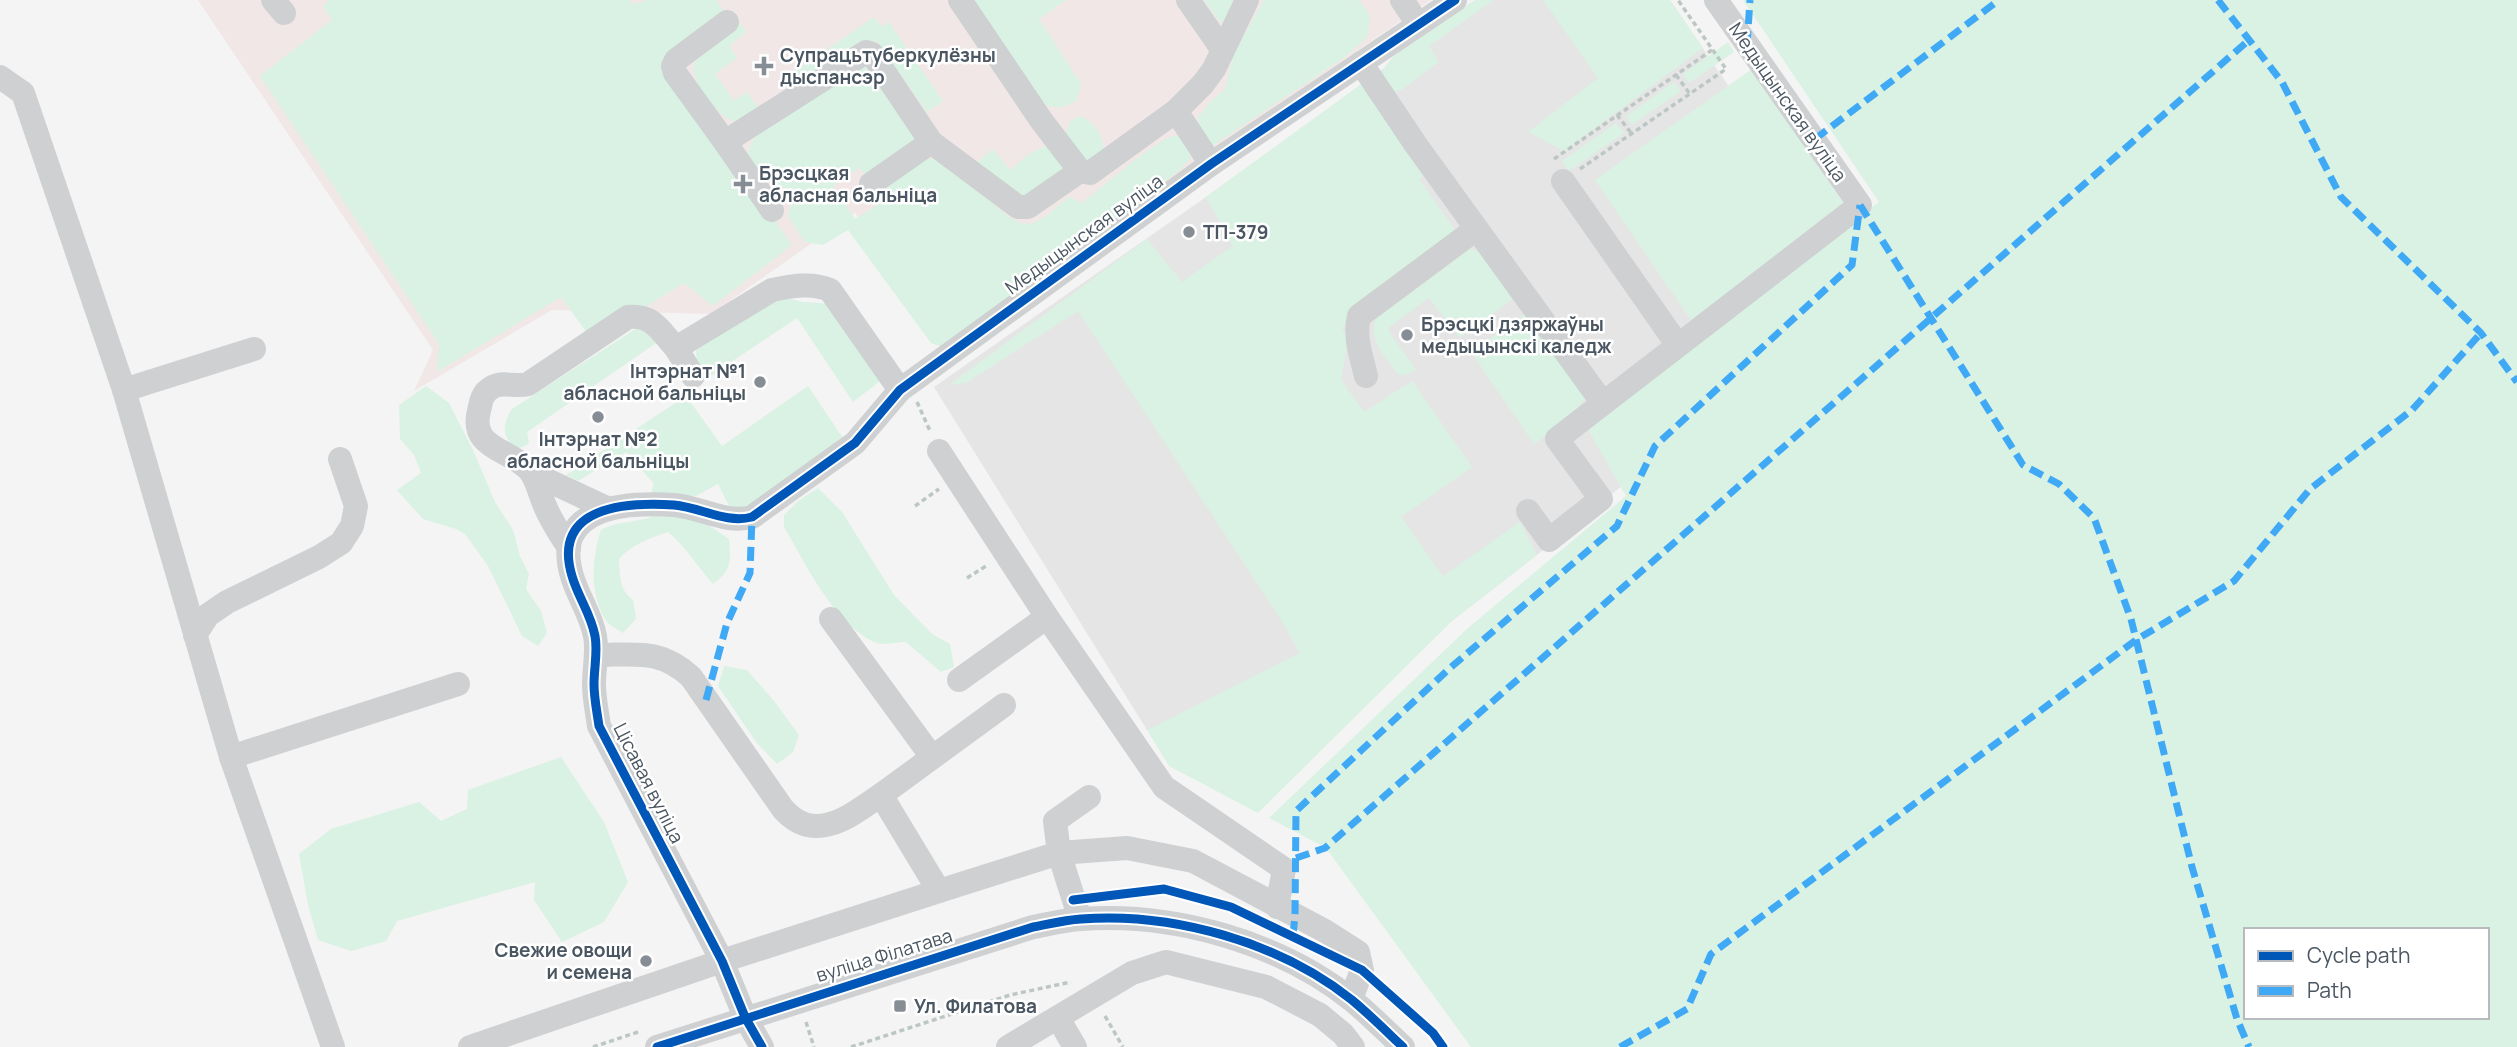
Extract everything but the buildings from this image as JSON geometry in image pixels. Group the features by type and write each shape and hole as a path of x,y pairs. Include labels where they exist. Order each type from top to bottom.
{"street":[{"path":"960,0 1041,120 1080,171 1090,173 1176,111 1203,84 1214,69 1247,0"},
{"path":"1188,0 1222,48"},
{"path":"1402,0 1418,24"},
{"name":"Медыцынская вуліца","path":"607,508 676,505 740,520 752,517 855,443 904,387 1211,164 1455,0"},
{"name":"Медыцынская вуліца","path":"1677,344 1860,205 1716,0"},
{"path":"727,22 676,60 673,66 675,73 772,210"},
{"path":"725,142 866,52 872,54 932,142 1018,207 1028,207 1080,171"},
{"path":"1361,63 1416,145 1602,402"},
{"path":"0,78 23,93 124,390 231,757 333,1047"},
{"path":"1176,111 1211,164"},
{"path":"871,184 932,142"},
{"path":"1528,511 1549,540 1601,499 1557,439 1677,344 1563,181"},
{"path":"1366,376 1359,345 1359,316 1476,229"},
{"path":"676,348 772,290 790,286 820,286 830,290 904,387"},
{"path":"607,508 532,473 523,464 492,447 479,433 476,421 482,397 491,387 505,383 520,386 527,384 628,317 640,315 649,318 676,348 693,376"},
{"path":"124,390 254,349"},
{"path":"939,451 1164,787 1284,869 1277,907"},
{"path":"195,635 208,615 227,602 319,557 341,543 352,526 356,506 354,492 340,459"},
{"path":"532,473 550,517 569,548"},
{"path":"569,548 573,533 581,521 607,508"},
{"name":"Цісавая вуліца","path":"569,548 573,579 592,621 596,655 594,683 599,726 722,961 745,1017"},
{"path":"959,680 1048,617"},
{"path":"831,619 932,757"},
{"path":"596,655 651,655 667,659 680,667 691,677 783,809 803,825 813,827 825,826 861,809 1004,705"},
{"path":"231,757 458,684"},
{"path":"881,795 940,891"},
{"path":"1080,919 1059,853 1055,821 1089,797"},
{"path":"470,1047 722,961 1059,853 1127,848 1193,861 1325,931 1358,952 1362,970 1351,999"},
{"name":"вуліца Філатава","path":"657,1047 1033,927 1080,919 1115,918 1164,922 1233,936 1293,962 1351,999 1403,1047"},
{"path":"1008,1047 1132,972 1166,962 1266,987 1320,1015 1343,1034 1353,1047"},
{"path":"745,1017 762,1047"},
{"path":"1058,1018 1075,1047"}],"path":[{"path":"1678,0 1726,69 1563,181 1550,162 1712,50"},
{"path":"1676,75 1690,94"},
{"path":"1617,115 1632,134"},
{"path":"904,387 939,451"},
{"path":"1362,970 1433,1033 1443,1047"},
{"path":"851,1047 1010,995 1081,980 1123,1047"}],"shaded area":[{"name":"Брэсцкая абласная бальніца","path":"198,0 1431,0 1205,155 950,341 855,213 711,314 552,310 414,391 433,350"},
{"name":"Брэсцкі дзяржаўны медыцынскі каледж","path":"1478,0 1670,0 1823,225 1870,284 1537,555 1273,760 1147,730 934,387 1206,197"}],"green space":[{"path":"330,0 629,0 634,4 648,0 716,0 727,16 665,65 792,245 713,306 684,283 592,340 561,297 437,372 439,344 260,76 332,20 323,6"},
{"path":"972,0 1066,0 1039,19 1081,84 1076,101 1059,107 1042,103"},
{"path":"1204,0 1249,0 1242,10 1221,23"},
{"path":"1264,0 1359,0 1370,16 1368,36 1345,57 1211,147 1199,130 1198,117 1225,89 1234,53"},
{"path":"1475,0 1494,0 1429,46 1439,62 1401,90 1393,92 1380,77 1395,55 1421,34"},
{"path":"1543,0 1670,0 1703,48 1564,151 1528,132 1598,78"},
{"path":"1743,0 2517,0 2517,1047 1471,1047 1326,848 1269,818 1468,628 1626,496 1585,424 1879,202"},
{"path":"874,17 882,27 889,22 943,101 927,112 876,40 760,118 750,121 733,121 719,112 705,96 695,78 694,69 698,56 740,23 746,32 729,46 737,58 715,74 734,101 747,92 761,112 798,86 790,75"},
{"path":"1728,42 1734,52 1689,83 1683,74"},
{"path":"875,65 919,134 911,148 868,179 859,168 833,186 855,219 881,203 874,190 906,168 925,159 940,160 954,167 1004,213 1016,221 1028,224 1044,217 1069,197 1082,203 1166,139 1179,136 1186,140 1191,158 1180,170 945,348 931,343 848,230 823,245 805,242 788,216 793,195 787,188 766,179 748,155 756,136 857,68"},
{"path":"1752,69 1844,204 1691,320 1595,180"},
{"path":"1371,77 1427,171 1419,179 1460,237 1448,241 1342,328 1348,339 1341,380 1364,412 1412,381 1472,467 1401,517 1443,576 1520,522 1537,555 1453,620 1258,813 1169,766 1147,730 1300,653 1280,618 1078,311 966,383 949,385 1147,239 1182,282 1233,246 1206,197"},
{"path":"1674,82 1681,91 1632,125 1626,116"},
{"path":"1082,116 1098,131 1103,146 1103,152 1085,160 1065,135 1071,120"},
{"path":"1616,123 1624,133 1569,171 1562,161"},
{"path":"1046,146 1070,167 1034,205 973,166 993,149 1010,170 1029,154"},
{"path":"1470,249 1489,254 1518,295 1460,338 1429,298 1389,327 1389,332 1416,370 1403,376 1398,374 1376,341 1376,319"},
{"path":"781,297 834,304 884,378 853,402 797,318 706,379 697,366 696,350 707,339"},
{"path":"1529,311 1586,398 1565,421 1534,444 1471,352"},
{"path":"637,328 662,339 527,432 529,444 515,450 505,430 506,420 512,409"},
{"path":"426,386 449,403 495,502 513,530 520,556 529,574 526,589 541,611 547,633 538,646 522,636 488,566 465,534 423,519 397,490 421,473 414,455 400,439 399,405"},
{"path":"808,386 845,441 749,506 730,508 718,484 694,495 693,515 729,539 730,559 724,574 713,584 668,532 642,542 619,559 621,582 625,592 633,600 636,619 623,633 610,625 600,608 594,586 594,564 601,530 651,517 654,484 626,452 578,481 566,475 686,396 722,446"},
{"path":"818,488 842,512 894,595 932,634 950,644 954,667 941,672 906,642 874,642 859,633 833,607 784,527 784,515 798,501"},
{"path":"724,666 747,670 799,735 793,752 777,764 756,742 718,686"},
{"path":"561,757 604,822 628,882 604,922 562,942 534,900 535,882 397,921 386,941 351,951 318,940 308,905 299,854 331,829 419,802 441,821 467,809 468,790"}],"marked path":[{"path":"1747,45 1750,0"},
{"path":"1815,139 1999,0"},
{"path":"2218,0 2282,82 2341,197 2481,333 2517,382"},
{"path":"1296,858 1325,848 2249,40"},
{"path":"1860,205 2023,465 2059,484 2094,518 2131,619 2192,867 2237,1019 2249,1047"},
{"path":"1293,935 1296,811 1450,668 1617,526 1655,446 1852,265 1860,205"},
{"path":"1620,1047 1687,1009 1711,954 2136,640 2234,581 2310,489 2412,410 2481,333"},
{"path":"706,700 727,623 750,573 752,517"}],"cycle path":[{"path":"762,1047 745,1017 722,961 599,726 594,689 596,642 591,620 572,576 568,553 572,535 582,522 597,513 635,505 684,506 723,517 752,517 855,443 900,390 1211,164 1455,0"},
{"path":"1073,900 1164,889 1231,907 1362,970 1433,1033 1443,1047"},
{"path":"657,1047 1033,927 1075,920 1116,918 1188,926 1224,935 1292,962 1352,1000 1403,1047"}],"place":[{"name":"Супрацьтуберкулёзны дыспансэр","path":"764,66"},
{"name":"Брэсцкая абласная бальніца","path":"743,184"},
{"name":"ТП-379","path":"1189,232"},
{"name":"Брэсцкі дзяржаўны медыцынскі каледж","path":"1407,335"},
{"name":"Інтэрнат №1 абласной бальніцы","path":"760,382"},
{"name":"Інтэрнат №2 абласной бальніцы","path":"598,417"},
{"name":"Свежие овощи и семена","path":"646,961"},
{"name":"Ул. Филатова","path":"900,1006"}]}
